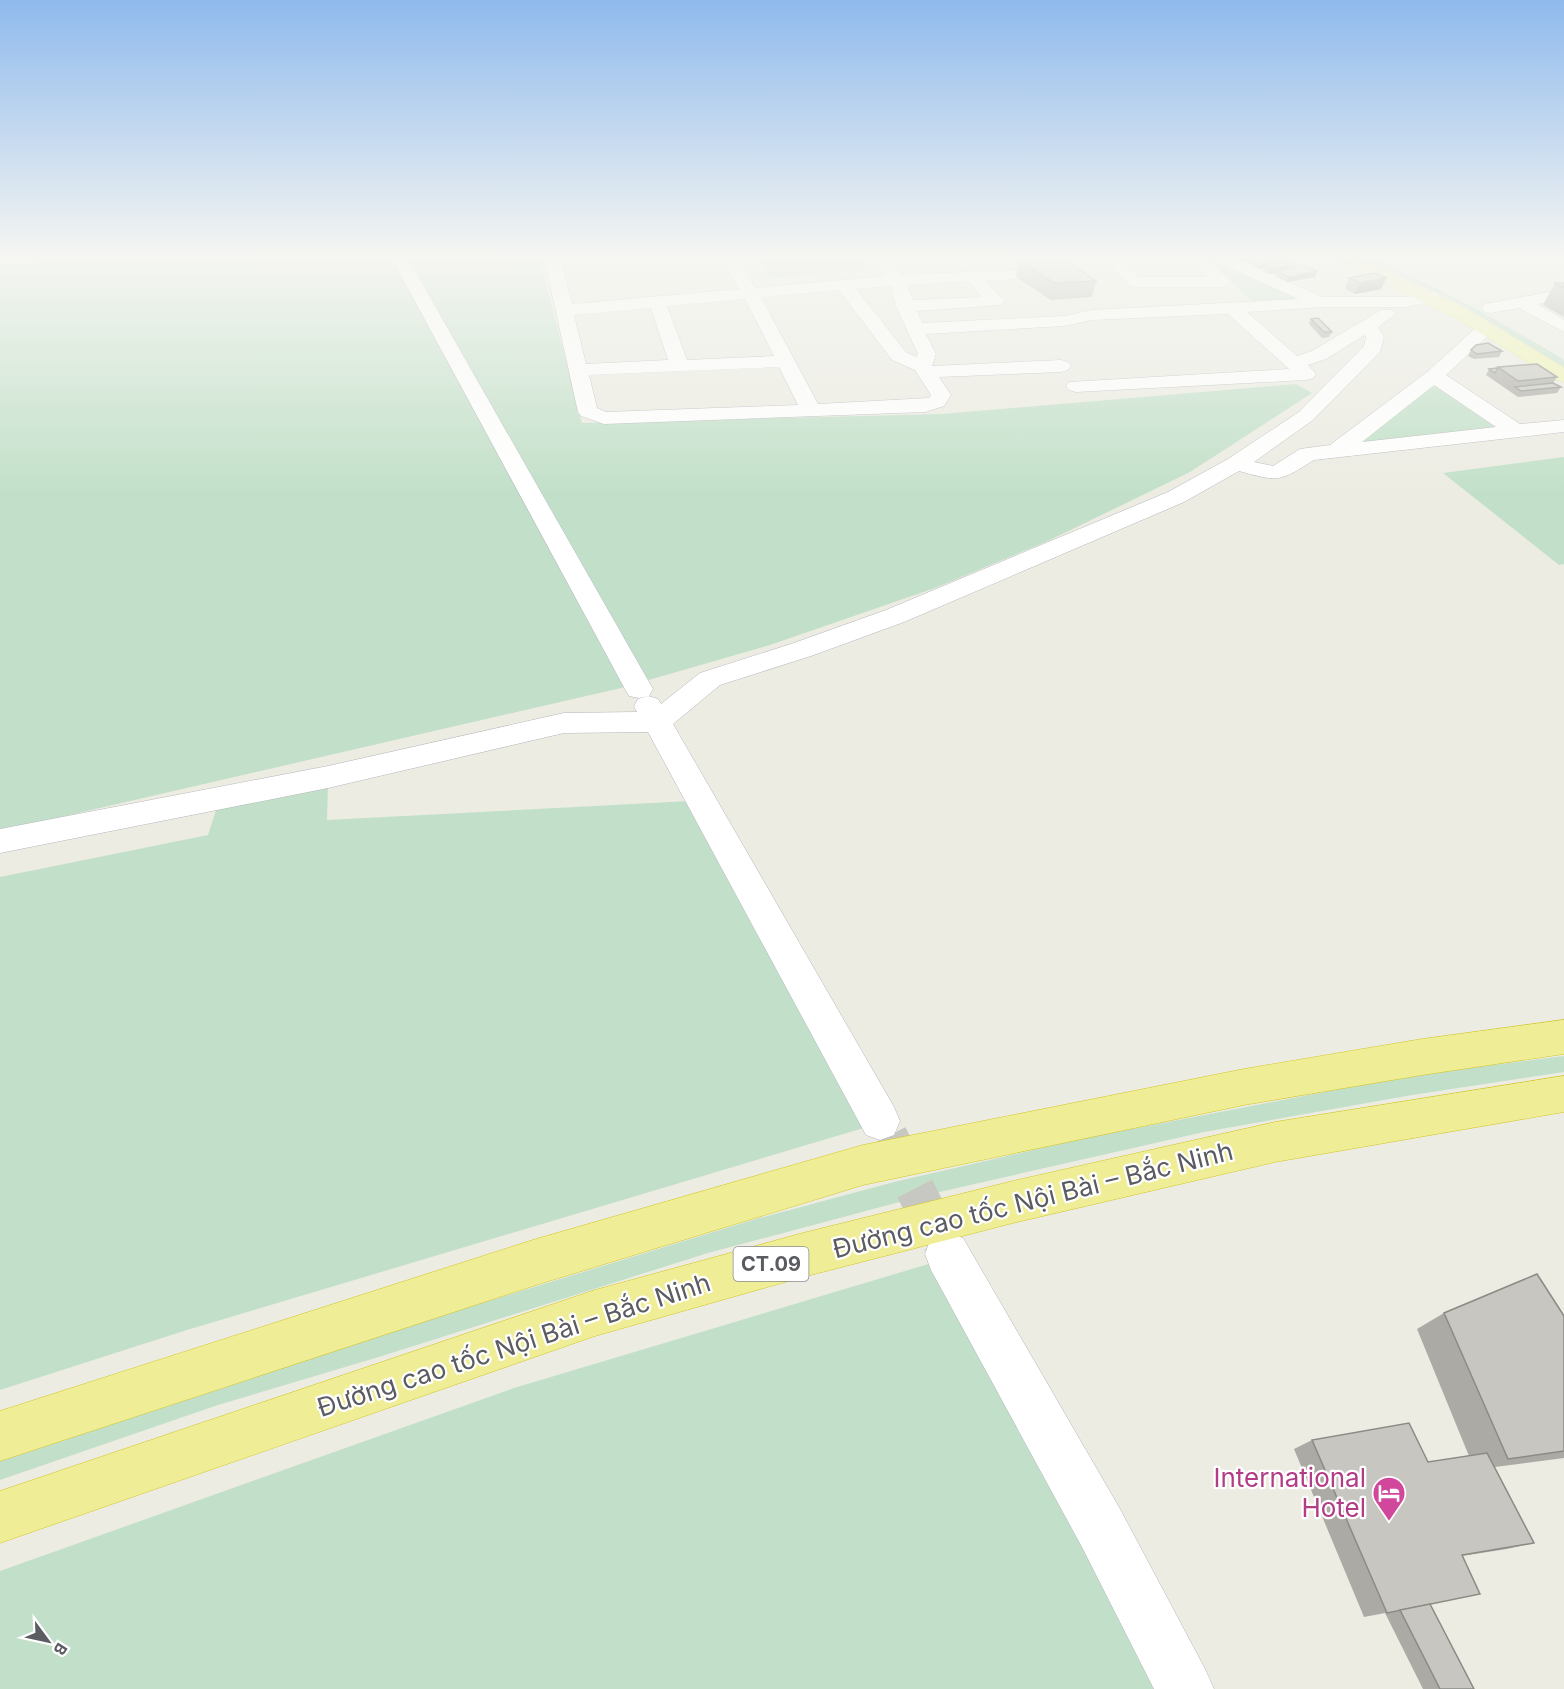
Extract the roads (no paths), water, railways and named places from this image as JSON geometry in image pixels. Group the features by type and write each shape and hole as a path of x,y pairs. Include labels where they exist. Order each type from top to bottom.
{"highway":[{"path":"0,1436 536,1262 863,1165 1244,1088 1422,1057 1564,1037"},
{"name":"Đường cao tốc Nội Bài – Bắc Ninh","path":"0,1517 596,1313 803,1255 1013,1202 1275,1142 1564,1094"}],"main road":[{"path":"1499,336 1564,376"}],"street":[{"path":"443,336 880,1121"},
{"path":"572,336 588,411 600,418 925,406 934,403 941,395 924,369 927,354 918,336"},
{"path":"669,336 679,364"},
{"path":"773,336 812,411"},
{"path":"883,336 899,356 924,369 1061,366"},
{"path":"1076,386 1306,374 1266,336"},
{"path":"1294,364 1319,355 1350,336"},
{"path":"0,842 305,782 648,706 710,679 801,650 895,616 1176,497 1236,464 1306,416 1373,348 1374,336"},
{"path":"1336,451 1434,376 1478,336"},
{"path":"579,370 787,361"},
{"path":"1434,376 1516,431"},
{"path":"1236,464 1270,473 1278,472 1308,454 1564,426"},
{"path":"947,1254 1095,1517 1185,1689"}],"tunnel":[{"path":"888,1136 942,1242"}],"place":[{"name":"International Hotel","path":"1389,1522"}]}
